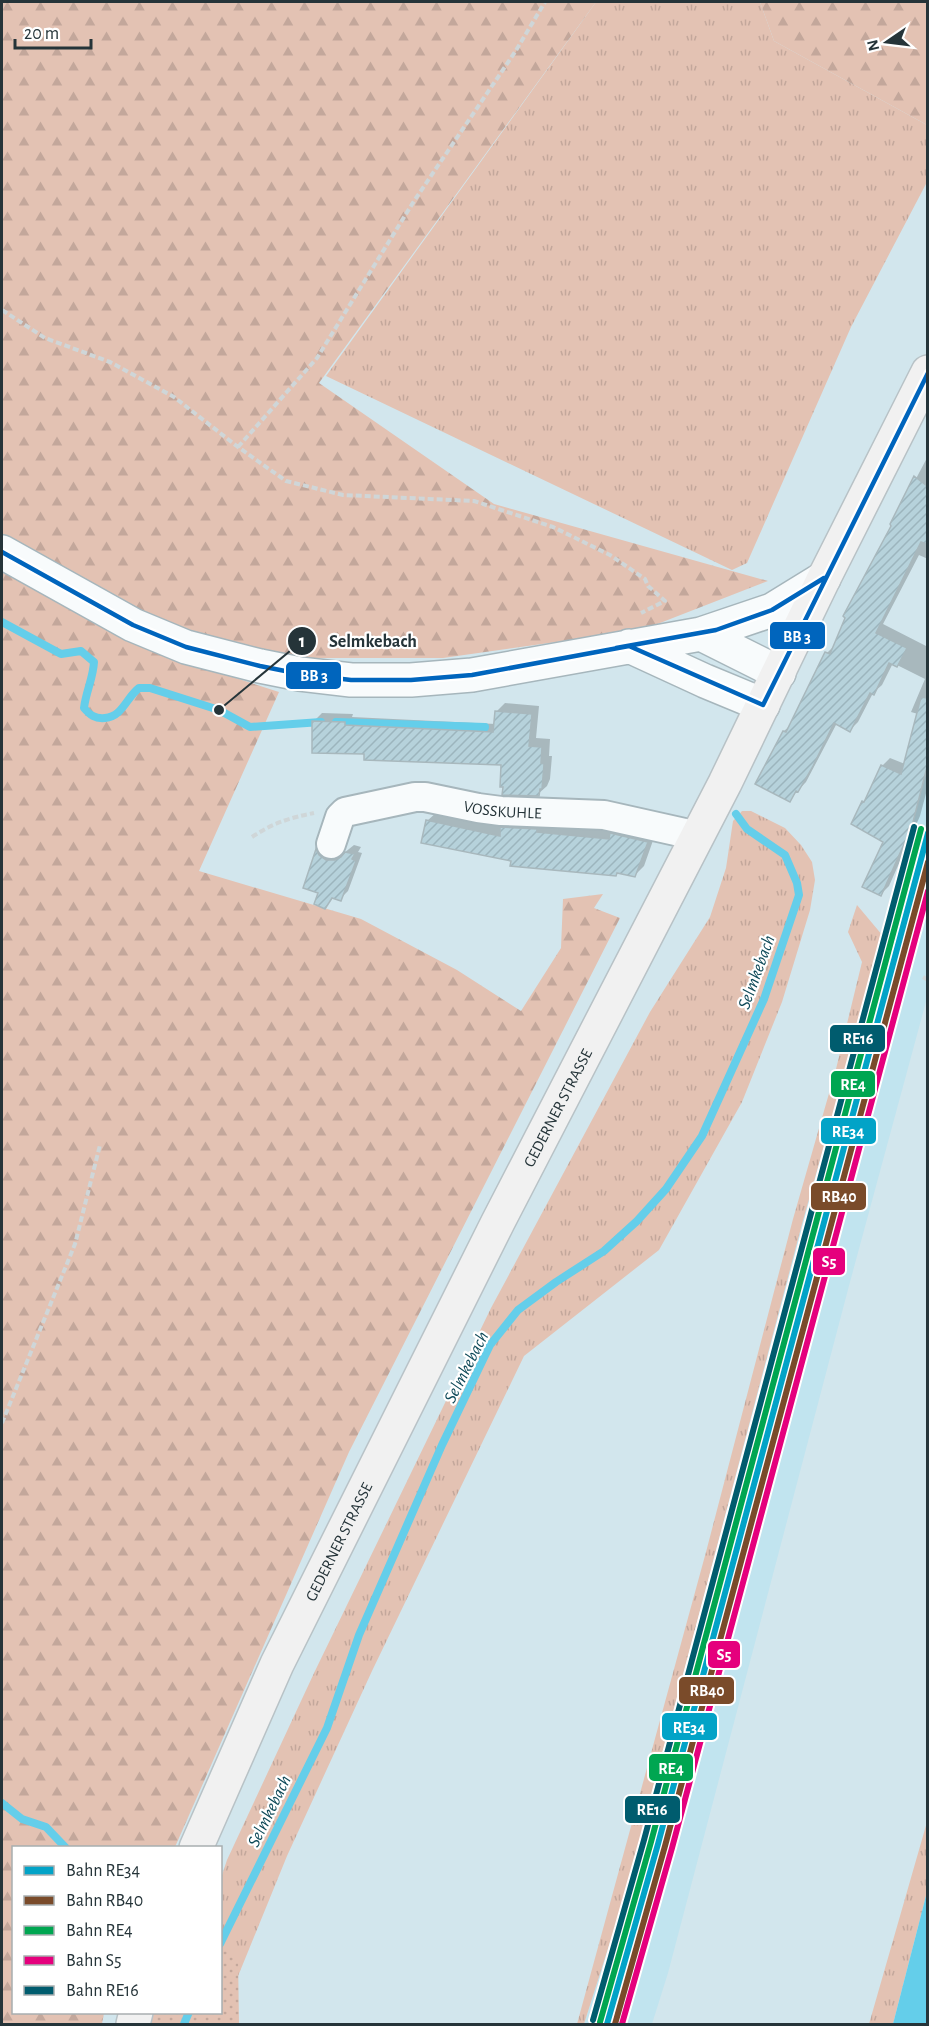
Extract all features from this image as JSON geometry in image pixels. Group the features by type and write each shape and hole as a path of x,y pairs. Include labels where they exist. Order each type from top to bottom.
{"main road":[{"name":"GEDERNER STRASSE","path":"197,1846 282,1653 498,1222 698,836 927,372"},
{"path":"2,552 133,625 186,647 300,674 351,680 411,680 472,675 701,634 772,610 824,578"},
{"path":"701,634 779,673"},
{"path":"630,646 763,705"}],"street":[{"name":"VOSSKUHLE","path":"345,812 415,797 425,797 501,811 604,815 698,836"},
{"path":"331,844 340,817 345,812"}],"path":[{"path":"238,447 317,358 414,201 515,52 544,2"},
{"path":"2,310 45,338 110,362 174,397 286,481 343,495 474,501 553,527 610,555 645,579 648,586 665,601"},
{"path":"252,837 272,824 293,817 327,810 345,812"},
{"path":"2,1423 75,1244 100,1145"}],"shaded area":[{"path":"927,770 927,998 668,1973 652,2024 584,2024 625,1895 802,1224"}],"green space":[{"path":"2,2 596,2 319,383 494,504 768,581 642,630 443,658 287,658 195,633 114,599 2,537"},
{"path":"596,2 760,2 774,41 927,125 927,182 851,327 747,563 732,570 326,376"},
{"path":"760,2 927,2 927,125 774,41"},
{"path":"2,567 183,661 279,692 199,871 361,919 457,970 521,1011 561,948 563,899 603,894 594,908 620,918 349,1452 175,1846 12,1846 12,2014 104,2014 102,2024 2,2024"},
{"path":"742,811 751,811 785,828 801,845 812,862 815,880 810,910 782,1002 742,1102 659,1250 524,1356 372,1671 287,1856 222,2013 222,1875 227,1860 315,1671 491,1308 650,1012 710,917 726,868 733,821"},
{"path":"857,905 883,936 802,1224 625,1895 584,2024 577,2024 706,1552 793,1219 836,1069 862,962 848,932"},
{"path":"927,1822 927,1892 893,2024 869,2024"},
{"path":"222,1949 238,1956 239,2024 150,2024 154,2014 222,2014"},
{"path":"211,2014 218,2014 167,2024"}],"water":[{"path":"927,1892 927,2024 893,2024"}],"building":[{"path":"914,476 927,486 927,544 921,542 876,633 907,648 897,667 889,663 874,695 870,693 850,732 834,723 813,766 790,802 755,784 783,731 786,732 825,652 830,654 845,618 843,616 891,526"},
{"path":"921,697 927,698 927,767 912,826 881,896 862,887 883,842 851,824 881,765 901,774"},
{"path":"495,711 532,714 529,746 542,747 541,763 544,764 542,789 540,789 539,796 502,795 501,765 364,760 364,754 312,753 312,721 345,722 345,725 493,732"},
{"path":"426,820 500,836 500,827 537,829 537,832 609,839 610,833 648,842 635,877 617,873 616,876 510,866 511,861 421,843"},
{"path":"316,849 319,855 326,860 335,860 345,852 355,854 352,859 356,861 341,901 332,898 325,909 314,904 318,893 303,888"}],"waterway":[{"name":"Selmkebach","path":"2,622 61,654 81,651 94,662 84,708 96,717 111,717 139,688 150,688 219,710 250,727 321,722"},
{"name":"Selmkebach","path":"336,722 485,727"},
{"name":"Selmkebach","path":"222,1940 327,1728 359,1635 442,1445 490,1345 518,1310 604,1251 637,1221 666,1189 702,1136 764,999 799,895 797,883 785,855 747,829 736,814"},
{"path":"2,1803 22,1819 46,1827 64,1846"},
{"name":"Selmkebach","path":"184,2024 188,2014"}],"rail line":[{"name":"RE16","path":"593,2020 644,1840 914,827"},
{"name":"RE4","path":"600,2022 651,1842 921,829"},
{"name":"RE34","path":"607,2024 658,1844 928,833"},
{"name":"RB40","path":"615,2024 665,1846 928,862"},
{"name":"S5","path":"622,2024 672,1848 928,891"}],"transit line":[{"path":"2,552 133,625 186,647 260,666 300,674 351,680 411,680 472,675 629,646 763,705 928,373"},
{"path":"616,648 716,630 772,610 824,578"}],"place":[{"name":"Selmkebach","path":"219,710"}]}
